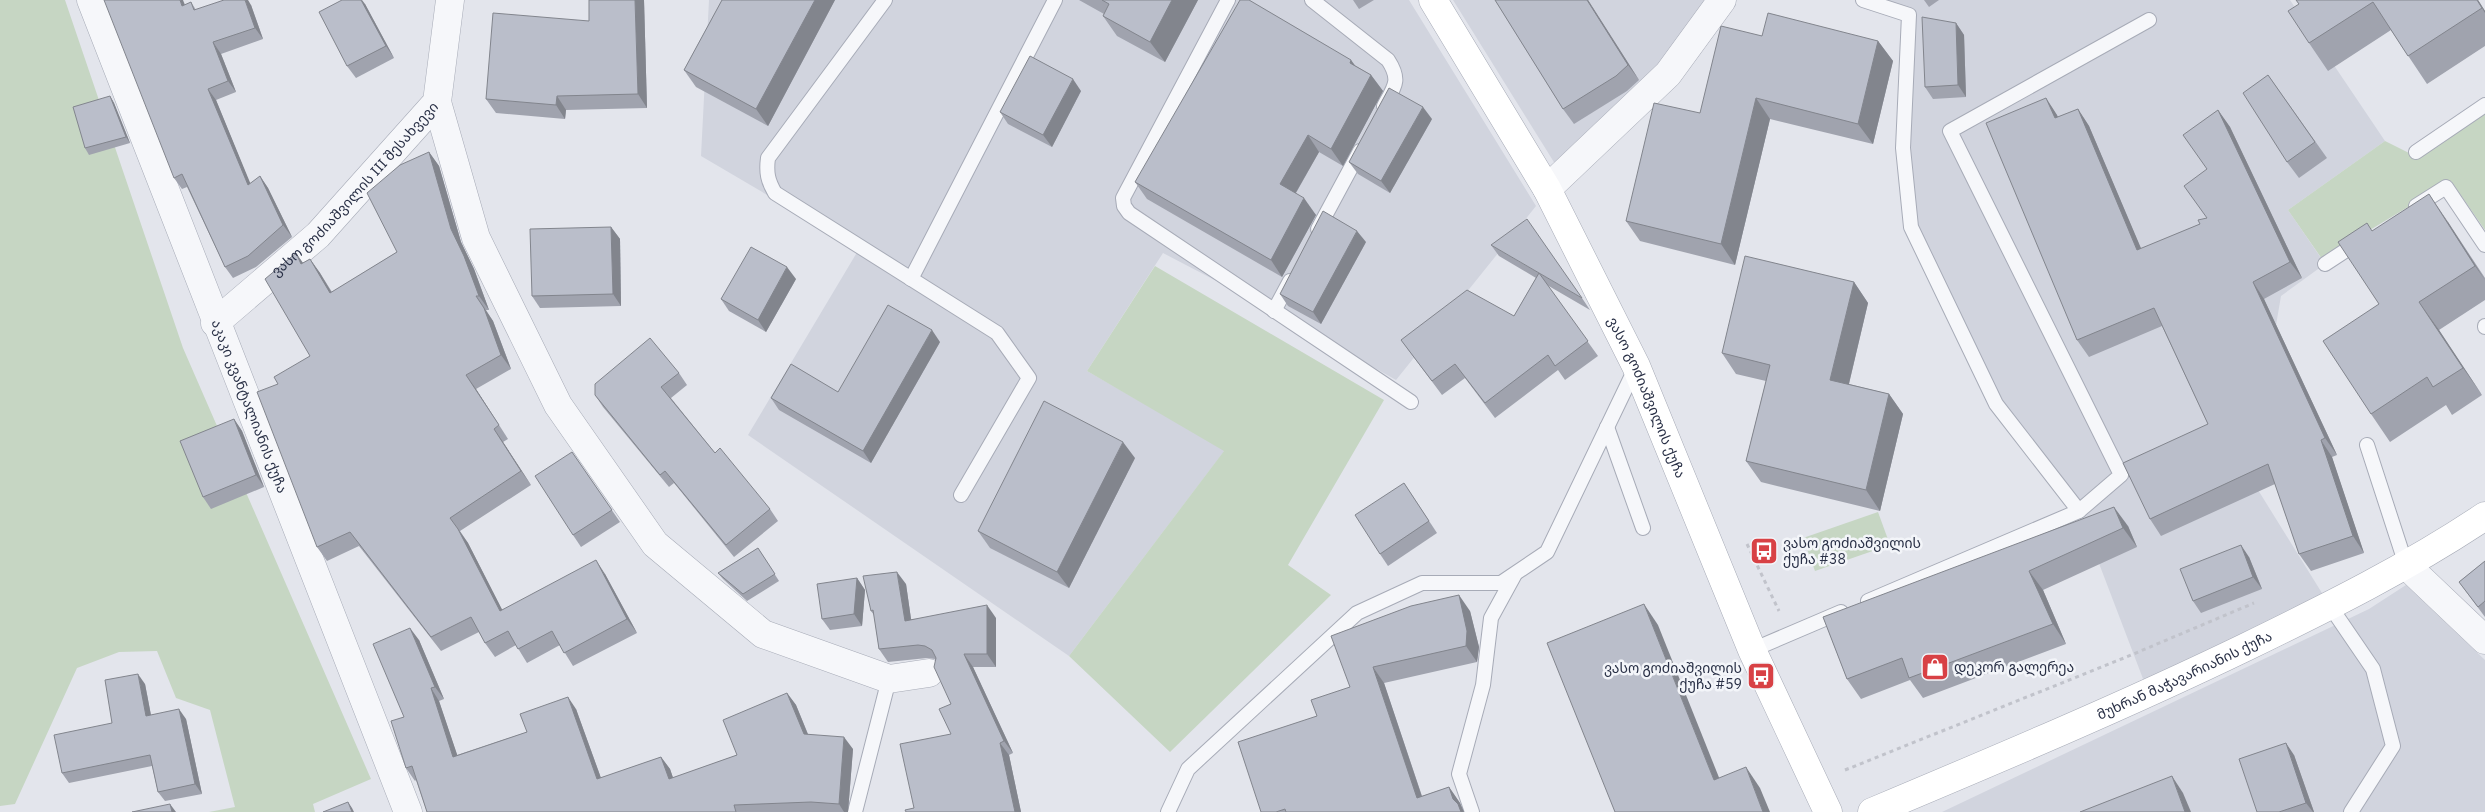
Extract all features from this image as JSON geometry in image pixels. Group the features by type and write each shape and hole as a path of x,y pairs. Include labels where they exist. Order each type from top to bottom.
{"main road":[{"name":"ვასო გოძიაშვილის ქუჩა","path":"1433,0 1547,189 1636,366 1752,650 1828,812"},
{"name":"მუხრან მაჭავარიანის ქუჩა","path":"1872,812 2149,694 2330,606 2406,566 2436,549 2485,516"}],"street":[{"name":"აკაკი კვანტალიანის ქუჩა","path":"91,0 215,323 408,812"},
{"name":"ვასო გოძიაშვილის III შესახვევი","path":"215,323 318,235 437,102 450,0"},
{"path":"1547,189 1668,74 1722,0"},
{"path":"437,102 476,238 558,405 655,544 763,634 889,679 929,673"},
{"path":"2406,566 2485,640"}],"lane":[{"path":"885,0 768,158 766,170 768,181 775,193 997,333 1029,378 960,495"},
{"path":"911,279 1055,0"},
{"path":"1228,0 1123,198 1124,206 1129,213 1412,402"},
{"path":"1312,0 1388,60 1396,72 1396,85 1377,120"},
{"path":"1863,0 1909,15 1903,148 1911,227 1996,404 2079,510"},
{"path":"1752,650 2079,510 2121,475 1950,131 2149,20"},
{"path":"2416,152 2485,105"},
{"path":"1311,242 1368,137"},
{"path":"2405,213 2446,187 2485,245"},
{"path":"2325,264 2373,233"},
{"path":"1274,311 1297,268"},
{"path":"1168,812 1188,769 1357,613 1422,583 1501,583 1547,552 1636,366"},
{"path":"1608,427 1643,528"},
{"path":"2367,445 2406,566"},
{"path":"1472,812 1459,774 1483,686 1491,618 1516,573"},
{"path":"2330,606 2373,669 2393,746 2351,812"},
{"path":"855,812 889,679"}],"path":[{"path":"1815,782 2261,601"}],"shaded area":[{"path":"709,0 1409,0 1536,206 1396,380 1274,311 1163,253 1087,371 1225,450 1069,656 748,435 859,249 701,156"},
{"path":"1453,0 1711,0 1655,78 1557,167"},
{"path":"1863,0 2290,0 2385,141 2288,210 2325,264 2281,296 2250,477 2330,606 2145,684 2079,511 1996,404 1911,227 1903,148 1909,15"},
{"path":"2406,585 2485,660 2485,812 1942,812 2369,609"}],"green space":[{"path":"0,0 65,0 183,348 371,779 313,804 315,812 209,812 235,807 210,710 176,698 157,651 119,652 77,668 15,804 0,806"},
{"path":"2485,113 2485,230 2451,181 2322,259 2288,210 2385,141 2419,158"},
{"path":"1155,266 1384,400 1288,565 1331,595 1170,752 1069,656 1224,451 1087,371"},
{"path":"1878,512 1890,545 1815,571 1803,538"}],"building":[{"path":"104,0 180,0 182,6 191,2 194,10 224,0 245,0 255,28 213,42 228,81 208,89 248,185 260,176 283,225 248,256 225,267 182,174 174,178"},
{"path":"342,0 361,0 386,46 347,66 319,12"},
{"path":"589,0 635,0 638,94 557,96 556,105 486,99 493,13 589,21"},
{"path":"722,0 815,0 756,109 684,70"},
{"path":"1102,0 1172,0 1150,42 1103,16 1109,4"},
{"path":"1240,0 1249,0 1351,60 1350,63 1371,75 1331,149 1308,135 1280,184 1304,198 1271,260 1135,182"},
{"path":"1495,0 1587,0 1628,65 1616,76 1563,109"},
{"path":"2296,0 2477,0 2482,8 2408,56 2373,2 2309,43 2288,11 2299,4"},
{"path":"1768,13 1878,41 1858,124 1756,98 1721,244 1626,221 1654,103 1700,113 1721,26 1762,36"},
{"path":"1922,17 1956,23 1958,85 1925,87"},
{"path":"1030,56 1073,79 1043,135 1000,112"},
{"path":"2268,75 2315,142 2287,162 2243,93"},
{"path":"1389,88 1423,107 1381,181 1349,162"},
{"path":"110,96 126,137 85,148 73,107"},
{"path":"2046,98 2055,118 2078,109 2137,250 2200,224 2198,220 2207,218 2184,186 2207,169 2183,135 2218,110 2290,262 2253,282 2325,438 2321,440 2353,536 2299,554 2268,464 2150,519 2123,463 2208,424 2154,308 2077,340 1986,123"},
{"path":"429,152 451,229 464,256 479,296 476,296 484,308 501,355 466,375 499,425 494,429 521,471 450,518 458,529 500,611 596,560 627,619 564,653 552,631 518,649 508,631 485,643 471,617 431,637 350,532 317,547 257,392 278,384 274,377 310,356 265,279 296,253 301,264 310,259 330,293 397,252 367,193 400,165"},
{"path":"2429,194 2475,266 2419,302 2463,368 2433,387 2427,377 2371,414 2323,341 2379,304 2338,242 2367,223 2372,231"},
{"path":"1323,211 1357,231 1313,312 1280,294"},
{"path":"1527,219 1582,298 1491,245"},
{"path":"611,227 613,294 532,296 530,229"},
{"path":"751,247 787,267 758,320 721,299"},
{"path":"1745,256 1854,282 1830,380 1889,394 1866,490 1746,461 1770,365 1722,353"},
{"path":"1539,273 1588,341 1555,366 1548,355 1485,403 1455,364 1432,381 1401,340 1467,290 1514,316"},
{"path":"888,305 932,330 863,451 771,398 791,364 838,392"},
{"path":"650,338 679,373 661,387 715,453 720,448 770,509 726,545 665,471 660,475 595,395 595,384"},
{"path":"1044,401 1123,442 1057,572 978,531"},
{"path":"234,419 256,475 203,497 180,441"},
{"path":"572,452 612,510 573,535 535,476"},
{"path":"1404,483 1429,521 1380,554 1355,515"},
{"path":"2114,507 2123,528 2029,571 2053,624 1909,678 1902,658 1847,679 1823,617"},
{"path":"2241,545 2253,577 2193,601 2180,569"},
{"path":"758,548 775,574 743,594 718,573"},
{"path":"2485,561 2485,601 2478,607 2459,582"},
{"path":"897,572 905,621 987,605 987,654 964,654 1004,741 1000,743 1015,812 906,812 905,810 914,808 900,744 951,734 939,709 951,704 934,667 936,658 932,650 918,645 879,649 873,610 871,611 863,576"},
{"path":"857,578 854,614 822,619 817,584"},
{"path":"1459,595 1467,631 1466,646 1373,667 1417,798 1449,787 1453,799 1458,804 1461,812 1286,812 1285,809 1276,812 1261,812 1238,742 1317,716 1311,700 1350,687 1331,636 1411,606"},
{"path":"1644,604 1714,780 1746,767 1763,812 1615,812 1547,643"},
{"path":"410,628 435,687 431,688 453,757 527,732 520,714 568,697 597,779 661,757 669,779 737,755 723,720 787,693 804,734 844,737 839,804 811,802 734,805 736,812 427,812 412,766 406,768 391,721 404,717 373,644"},
{"path":"138,674 146,716 179,709 195,784 158,792 150,755 62,773 54,735 112,723 105,680"},
{"path":"2286,743 2306,803 2279,812 2257,812 2239,759"},
{"path":"2172,776 2185,812 2080,812"},
{"path":"348,802 352,812 323,812"},
{"path":"170,804 172,812 132,812"}],"place":[{"name":"ვასო გოძიაშვილის ქუჩა #38","path":"1764,551"},
{"name":"დეკორ გალერეა","path":"1935,667"},
{"name":"ვასო გოძიაშვილის ქუჩა #59","path":"1761,676"}]}
